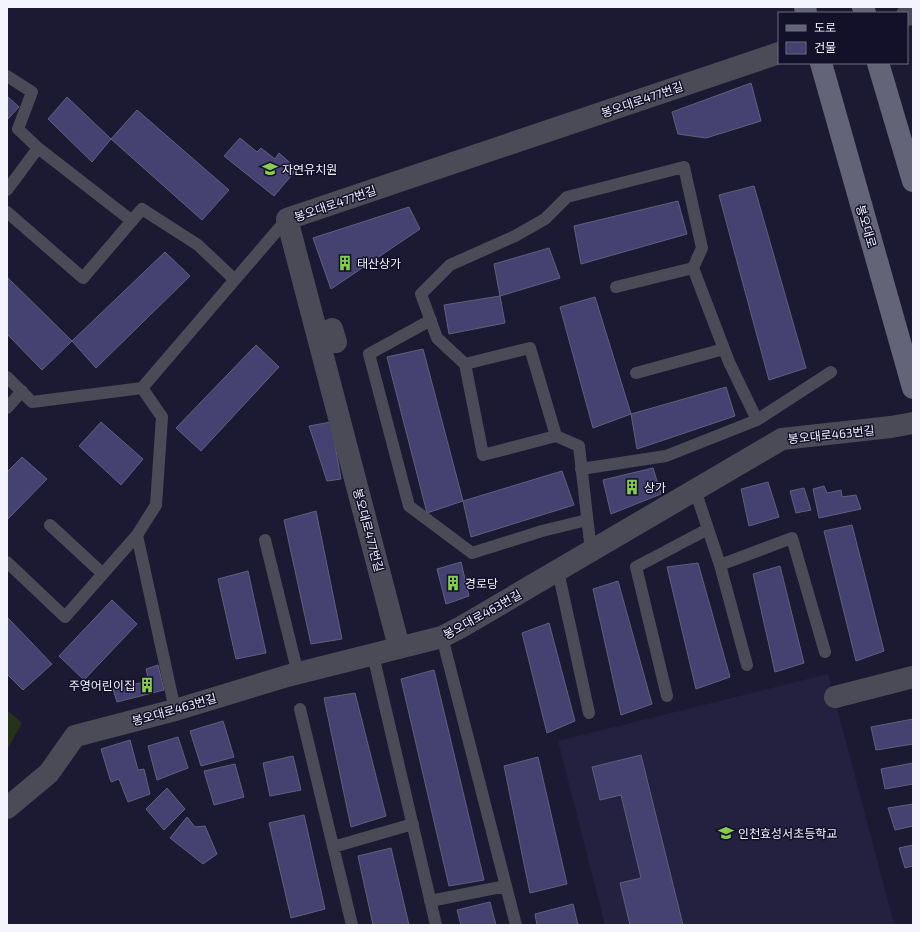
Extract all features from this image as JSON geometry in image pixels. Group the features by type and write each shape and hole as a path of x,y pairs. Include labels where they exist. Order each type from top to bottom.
{"main road":[{"name":"봉오대로","path":"820,64 913,388"},
{"path":"878,64 913,182"}],"street":[{"name":"봉오대로477번길","path":"399,647 327,339 287,219 778,53"},
{"name":"봉오대로463번길","path":"7,808 49,773 74,736 175,710 287,676 442,637 558,571 782,439 891,427 913,423"},
{"path":"835,697 913,678"}],"lane":[{"path":"7,76 32,92 18,129 38,148 132,221"},
{"path":"7,190 38,148"},
{"path":"591,551 579,446 556,436 483,455 465,364 437,338 422,294 450,265 521,233 545,219 567,197 684,167 702,248 693,268 724,349 758,420"},
{"path":"7,212 83,278 142,209 198,245 235,280"},
{"path":"7,377 32,402 142,388 287,219"},
{"path":"616,287 693,268"},
{"path":"431,320 369,354 409,506 472,553 542,531 587,520"},
{"path":"465,364 530,348 556,436"},
{"path":"636,373 724,349"},
{"path":"581,469 666,456 758,420 831,372"},
{"path":"7,562 65,617 137,535 156,505 162,417 142,388"},
{"path":"7,408 22,391"},
{"path":"695,490 720,565 747,665"},
{"path":"50,525 103,574"},
{"path":"667,696 636,567 708,529"},
{"path":"137,535 175,710"},
{"path":"720,565 792,538 825,652"},
{"path":"265,540 298,674"},
{"path":"558,571 589,713"},
{"path":"442,637 516,925"},
{"path":"373,655 436,925"},
{"path":"300,709 352,925"},
{"path":"333,847 413,824"},
{"path":"430,901 506,886"}],"shaded area":[{"name":"인천효성서초등학교","path":"828,674 894,924 605,925 558,741"}],"green space":[{"path":"7,710 22,723 7,750"}],"building":[{"path":"751,83 761,121 706,138 678,134 672,112"},
{"path":"7,96 19,107 7,120"},
{"path":"67,97 111,139 92,162 48,119"},
{"path":"137,110 229,190 202,220 111,139"},
{"name":"자연유치원","path":"240,138 257,152 261,148 275,159 279,153 297,169 274,196 224,156"},
{"path":"754,186 806,368 769,380 719,195"},
{"path":"678,201 687,234 581,264 574,226"},
{"name":"태산상가","path":"409,207 420,229 331,289 313,238"},
{"path":"549,248 560,278 500,296 494,264"},
{"path":"165,252 190,276 96,368 72,341"},
{"path":"7,277 72,341 42,370 7,334"},
{"path":"500,296 505,323 449,334 444,305"},
{"path":"595,297 631,414 593,428 560,307"},
{"path":"256,345 279,367 201,451 176,428"},
{"path":"423,349 463,501 427,513 387,357"},
{"path":"726,387 735,416 637,449 631,414"},
{"path":"101,422 143,459 121,485 79,446"},
{"path":"331,422 341,479 327,481 309,426"},
{"path":"22,457 47,479 7,520 7,472"},
{"name":"상가","path":"653,468 661,494 611,514 603,480"},
{"path":"562,471 574,505 471,537 463,501"},
{"path":"768,482 779,517 749,526 741,489"},
{"path":"824,486 827,493 841,490 842,497 856,495 861,509 819,518 813,489"},
{"path":"804,488 811,510 796,513 790,491"},
{"path":"316,511 342,639 311,644 284,520"},
{"path":"852,525 884,651 856,661 824,531"},
{"name":"경로당","path":"461,562 469,596 446,604 437,569"},
{"path":"698,563 730,677 696,689 667,567"},
{"path":"780,566 804,663 775,672 753,574"},
{"path":"248,571 266,653 236,659 218,579"},
{"path":"618,581 652,704 621,715 593,589"},
{"path":"112,600 137,624 84,680 59,656"},
{"path":"7,617 52,664 23,690 7,674"},
{"path":"549,623 575,721 547,733 522,633"},
{"name":"주영어린이집","path":"158,665 164,690 117,702 113,689 149,681 146,669"},
{"path":"434,670 484,880 449,886 401,679"},
{"path":"355,693 386,816 351,827 324,698"},
{"path":"913,719 913,744 876,750 871,727"},
{"path":"223,721 234,757 201,766 190,731"},
{"path":"178,737 188,768 157,780 148,746"},
{"path":"130,740 138,770 144,769 150,794 128,802 119,779 111,782 101,749"},
{"path":"641,755 683,925 630,925 620,883 641,878 621,795 600,800 592,767"},
{"path":"293,756 301,790 270,796 263,763"},
{"path":"538,757 567,884 530,893 504,766"},
{"path":"913,763 913,784 885,789 881,769"},
{"path":"235,764 244,797 214,805 204,771"},
{"path":"167,788 185,809 164,830 146,809"},
{"path":"913,804 913,826 895,830 888,808"},
{"path":"304,815 325,909 291,918 269,823"},
{"path":"187,817 195,827 205,826 217,854 203,864 170,838"},
{"path":"913,845 913,866 905,868 899,848"},
{"path":"391,848 409,925 373,925 358,856"},
{"path":"490,902 496,925 461,925 457,910"},
{"path":"573,904 578,925 537,925 535,914"}],"place":[{"name":"자연유치원","path":"270,169"},
{"name":"태산상가","path":"345,263"},
{"name":"상가","path":"632,487"},
{"name":"경로당","path":"453,583"},
{"name":"주영어린이집","path":"147,685"},
{"name":"인천효성서초등학교","path":"726,833"}]}
